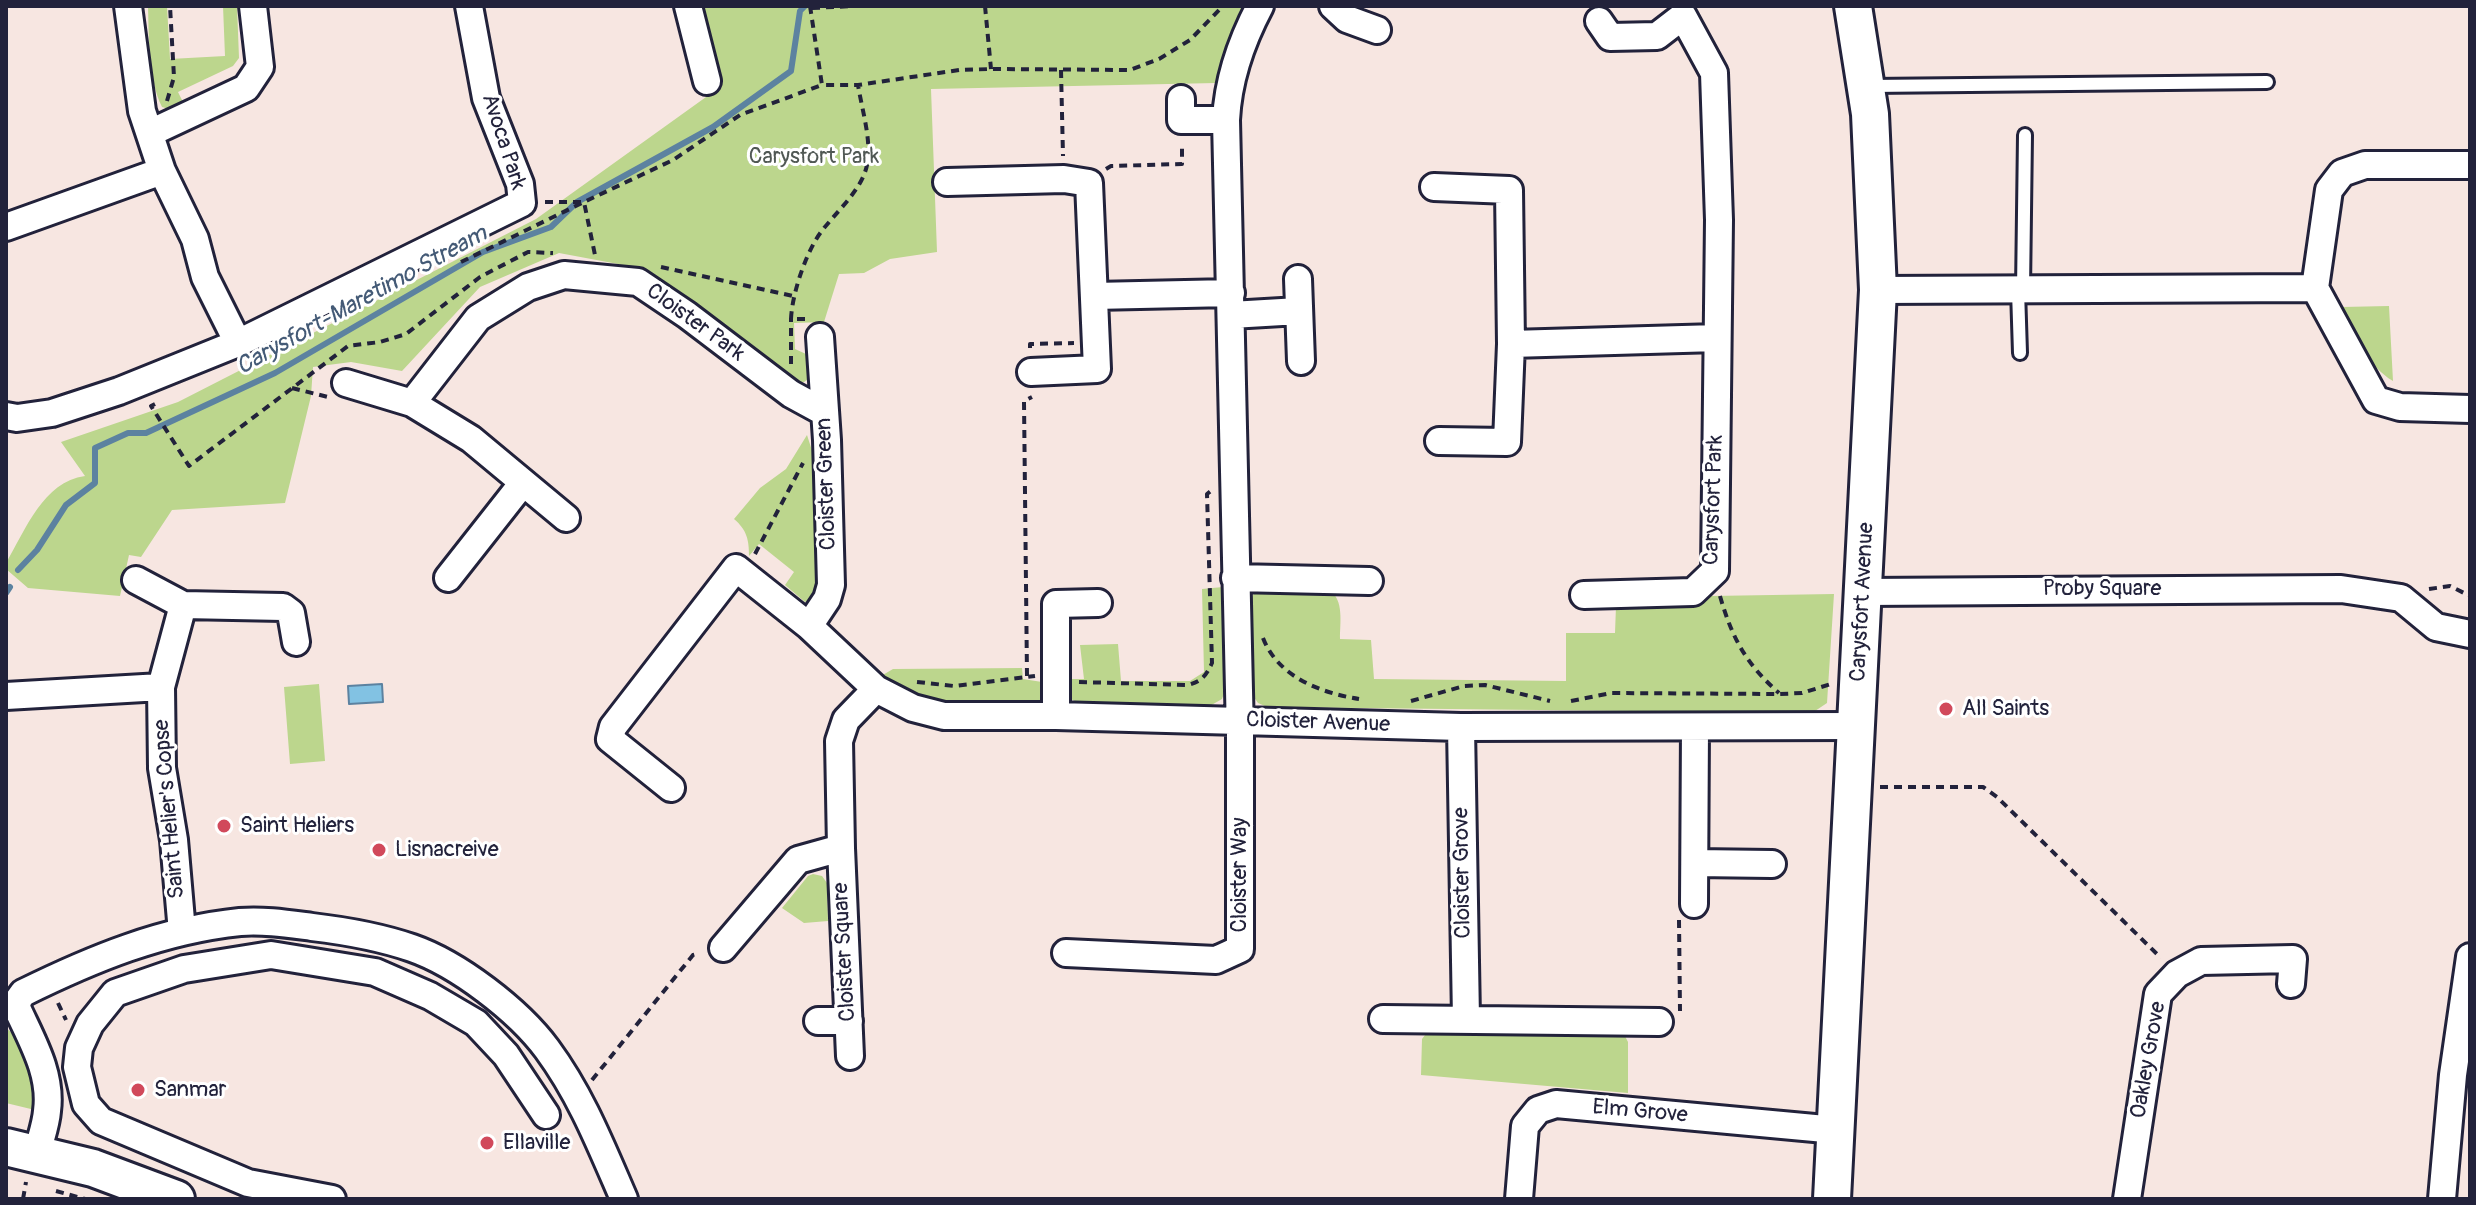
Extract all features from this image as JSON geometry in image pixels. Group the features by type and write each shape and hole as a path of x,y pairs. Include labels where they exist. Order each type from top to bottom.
{"main road":[{"name":"Carysfort Avenue","path":"1832,1199 1878,290 1876,208 1867,86 1853,6"},
{"path":"23,1161 106,1172 176,1199"}],"street":[{"path":"128,6 142,111 160,129 162,171 195,239 205,277 238,343"},
{"path":"160,129 246,88 260,67 253,6"},
{"name":"Avoca Park","path":"6,416 17,418 52,413 119,391 238,343 522,203 520,184 486,98 469,6"},
{"path":"688,6 707,81"},
{"path":"1239,720 1226,120 1227,103 1242,46 1260,6"},
{"path":"1333,6 1347,19 1377,30"},
{"name":"Carysfort Park","path":"1584,595 1693,592 1715,571 1719,220 1714,73 1679,11 1657,36 1610,37 1599,21"},
{"path":"1181,121 1226,120"},
{"path":"2470,165 2365,165 2342,173 2329,190 2304,287 2376,400 2400,407 2470,409"},
{"path":"6,227 162,171"},
{"path":"947,182 1076,181 1094,296 1097,369 1031,372"},
{"path":"1434,187 1509,190 1511,344 1507,442 1439,441"},
{"name":"Cloister Park","path":"412,403 478,318 528,287 564,275 588,261 638,282 791,394 824,412"},
{"path":"1298,279 1301,361"},
{"path":"1878,290 2304,287"},
{"path":"1094,296 1299,311"},
{"name":"Cloister Green","path":"809,626 827,599 831,585 827,440 820,337"},
{"path":"1511,344 1717,338"},
{"path":"346,383 412,403 471,439 566,518"},
{"path":"448,578 522,484"},
{"path":"671,788 610,739 613,727 736,568 809,626"},
{"path":"1235,578 1369,581"},
{"path":"136,580 183,605 283,607 291,613 296,642"},
{"name":"Proby Square","path":"1863,592 2341,589 2401,598"},
{"path":"2401,598 2436,627 2470,634"},
{"path":"1056,716 1056,604 1098,603"},
{"name":"Saint Helier's Copse","path":"182,932 174,840 162,768 161,687 183,605"},
{"name":"Cloister Avenue","path":"809,626 876,689 913,708 944,716 1461,727 1857,726"},
{"name":"Saint Helier's Copse","path":"6,696 161,687"},
{"name":"Cloister Square","path":"850,1056 839,741 846,720 876,689"},
{"name":"Cloister Way","path":"1066,953 1216,960 1240,949 1239,720"},
{"name":"Cloister Grove","path":"1461,727 1466,1019"},
{"path":"1694,904 1695,727"},
{"name":"Cloister Square","path":"723,948 798,860 841,848"},
{"path":"1695,863 1772,864"},
{"path":"23,1161 48,1112 42,1061 12,1006 23,993 80,964 182,932 242,922 283,923 350,932 414,949 449,966 503,1003 545,1046 581,1099 624,1199"},
{"path":"332,1199 248,1183 101,1121 86,1104 77,1067 79,1048 90,1024 115,993 184,969 271,955 375,972 476,1023 506,1055 546,1115"},
{"path":"2442,1199 2453,1075 2470,957"},
{"name":"Oakley Grove","path":"2127,1199 2158,994 2177,974 2201,961 2293,959 2291,984"},
{"path":"1383,1019 1659,1022"},
{"path":"818,1021 849,1021"},
{"name":"Elm Grove","path":"1519,1199 1525,1126 1538,1110 1556,1104 1836,1130"}],"lane":[{"path":"1867,86 2267,82"},
{"path":"2020,353 2025,135"}],"path":[{"path":"160,129 174,77 170,6"},
{"path":"822,85 811,7 856,6"},
{"path":"985,6 991,69"},
{"path":"522,203 584,202 673,160 740,115 822,85 858,85 959,70 1130,70 1190,40 1223,6"},
{"path":"1061,70 1076,181 1111,166 1182,164 1181,121"},
{"path":"791,364 793,296 818,235 860,182 866,168 868,152 858,85"},
{"path":"584,202 588,261"},
{"path":"151,406 189,466 348,346 380,342 406,334 480,277 528,252 555,253"},
{"path":"657,267 793,296"},
{"path":"791,319 820,318 820,337"},
{"path":"1027,676 1024,401 1032,397 1030,344 1096,343"},
{"path":"742,573 760,546 794,477 812,451 827,440"},
{"path":"1708,578 1720,594 1739,648 1758,674 1780,694"},
{"path":"2401,598 2415,590 2450,586 2470,596"},
{"path":"1260,631 1285,671 1314,687 1368,700"},
{"path":"1563,703 1611,693 1780,694 1802,693 1824,684 1842,684"},
{"path":"1411,701 1464,686 1485,685 1553,702"},
{"path":"1854,787 1983,787 1997,797 2177,974"},
{"path":"1659,1022 1680,1021 1679,914 1694,913 1694,904"},
{"path":"581,1099 590,1081 693,955 723,948"},
{"path":"47,981 79,1048"},
{"path":"23,1161 23,1199"}],"green space":[{"path":"148,6 167,6 170,59 225,56 223,6 237,6 239,58 233,66 178,92 183,102 169,109 162,107 154,83"},
{"name":"Carysfort Park","path":"699,6 1243,6 1216,83 931,89 937,252 890,259 864,273 839,274 824,322 794,323 795,349 812,361 811,377 804,382 796,382 649,275 618,264 559,253 480,287 402,371 351,362 313,367 311,396 285,503 172,510 141,557 129,555 120,596 28,588 6,569 6,563 29,522 47,497 70,480 85,476 61,442 178,402 536,219 720,87"},
{"path":"2389,306 2393,381 2376,367 2362,348 2342,307"},
{"path":"807,435 815,460 819,592 805,602 785,585 794,572 759,544 749,556 746,536 734,519 760,488 786,469"},
{"path":"1223,587 1226,688 1222,699 1208,707 1080,704 1071,699 1072,679 1084,679 1080,645 1118,644 1121,681 1190,681 1204,672 1202,589"},
{"path":"1261,589 1330,590 1339,606 1340,639 1371,640 1374,679 1566,681 1566,633 1615,633 1616,606 1696,603 1711,596 1834,594 1827,703 1812,713 1267,707 1258,703 1251,693 1247,605"},
{"path":"1022,668 1023,679 1042,682 1042,699 1032,704 924,702 897,689 881,676 893,669"},
{"path":"319,684 325,761 290,764 284,687"},
{"path":"813,874 822,876 827,883 828,921 804,923 782,908"},
{"path":"1431,1027 1623,1032 1628,1042 1628,1093 1421,1075 1422,1039"},
{"path":"6,1028 21,1044 30,1065 35,1110 6,1103"}],"water":[{"path":"382,684 383,702 349,704 348,686"}],"waterway":[{"name":"Carysfort-Maretimo Stream","path":"18,570 37,550 66,505 95,483 95,448 128,433 146,433 275,373 483,252 551,227 577,202 713,127 791,71 800,11 805,6"},
{"name":"Carysfort-Maretimo Stream","path":"6,593 10,587"}],"place":[{"name":"All Saints","path":"1946,709"},
{"name":"Saint Heliers","path":"224,826"},
{"name":"Lisnacreive","path":"379,850"},
{"name":"Sanmar","path":"138,1090"},
{"name":"Ellaville","path":"487,1143"}]}
